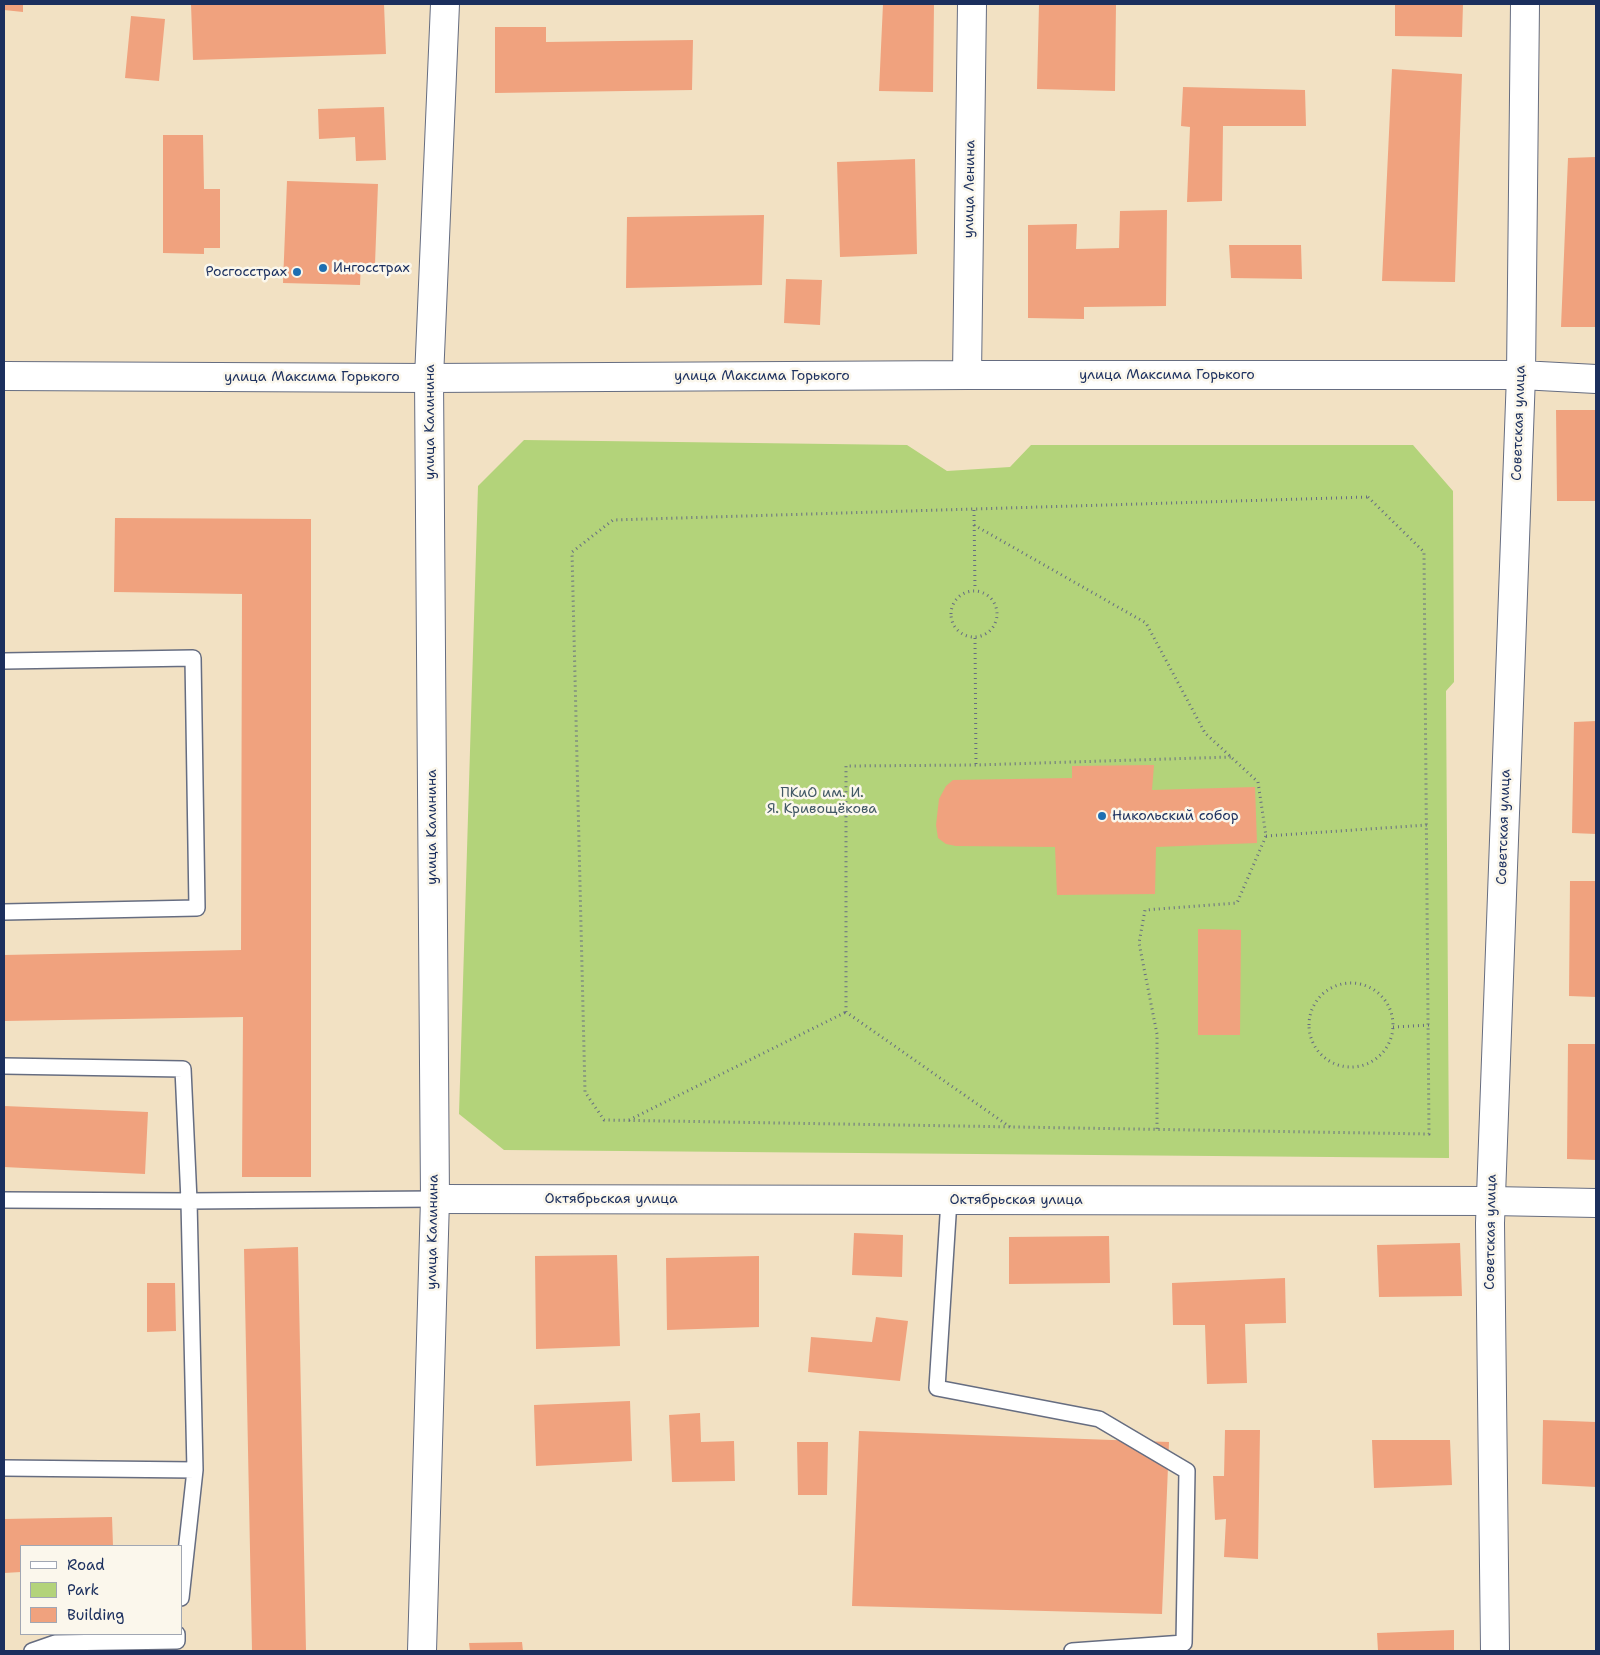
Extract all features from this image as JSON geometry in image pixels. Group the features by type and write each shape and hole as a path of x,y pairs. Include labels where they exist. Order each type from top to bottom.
{"street":[{"name":"улица Калинина","path":"422,1651 435,1199 429,378 445,4"},
{"name":"улица Ленина","path":"967,375 972,4"},
{"name":"Советская улица","path":"1495,1651 1491,1201 1520,375 1525,4"},
{"name":"улица Максима Горького","path":"4,376 429,378 967,375 1520,375 1596,379"},
{"name":"Октябрьская улица","path":"435,1199 1491,1201 1596,1203"}],"lane":[{"path":"4,661 193,658 197,908 4,912"},
{"path":"4,1066 183,1069 189,1201 195,1470 182,1589"},
{"path":"4,1200 435,1199"},
{"path":"950,1200 937,1388 1099,1419 1187,1471 1184,1643 1072,1651"},
{"path":"4,1468 195,1470"},
{"path":"32,1651 55,1643 177,1641 178,1635"}],"path":[{"path":"1368,497 1424,552 1430,1025 1429,1134 604,1120 585,1092 572,552 613,520 974,510 1368,497"},
{"path":"974,510 974,590"},
{"path":"974,525 1146,623 1205,733 1258,782 1266,836 1237,903 1145,910 1138,943 1158,1034 1157,1130"},
{"path":"974,590 986,594 995,602 998,614 995,626 987,635 975,638 966,636 958,631 953,624 951,614 952,605 957,597 974,590"},
{"path":"975,638 976,765"},
{"path":"846,1012 846,766 976,765 1231,757"},
{"path":"1266,836 1427,826"},
{"path":"1342,983 1360,983 1370,987 1384,999 1390,1009 1393,1027 1391,1038 1382,1053 1373,1060 1351,1066 1328,1060 1319,1053 1310,1038 1308,1026 1312,1008 1317,999 1331,987 1342,983"},
{"path":"629,1120 846,1012"},
{"path":"846,1012 1010,1127"},
{"path":"1393,1027 1430,1025"}],"green space":[{"name":"ПКиО им. И. Я. Кривощёкова","path":"524,440 907,445 947,471 1010,467 1031,445 1413,445 1453,491 1454,682 1446,691 1449,1158 504,1150 459,1114 478,486"}],"building":[{"path":"4,4 23,4 23,12 4,10"},
{"path":"191,4 384,4 386,54 193,60"},
{"path":"883,4 934,4 933,92 879,91"},
{"path":"1039,4 1116,4 1115,91 1037,89"},
{"path":"1395,4 1463,4 1462,37 1395,36"},
{"path":"131,16 165,19 159,81 125,78"},
{"path":"495,27 546,27 546,42 693,40 692,90 495,93"},
{"path":"1392,69 1462,74 1455,282 1382,281"},
{"path":"1183,87 1305,90 1306,126 1223,126 1222,201 1187,202 1190,127 1181,126"},
{"path":"384,107 386,160 356,161 355,137 319,139 318,109"},
{"path":"163,135 203,135 204,189 220,189 220,248 204,248 204,254 163,253"},
{"path":"1596,157 1596,327 1561,327 1568,158"},
{"path":"915,159 917,254 840,257 837,162"},
{"path":"287,181 378,184 375,264 361,263 360,285 283,283"},
{"path":"1167,210 1166,306 1084,307 1084,319 1028,318 1028,225 1077,224 1076,249 1119,248 1120,211"},
{"path":"764,215 762,285 626,288 627,217"},
{"path":"1229,245 1301,245 1302,279 1231,278"},
{"path":"786,279 822,280 820,325 784,323"},
{"path":"1556,410 1596,410 1596,501 1557,501"},
{"path":"115,518 311,519 311,1177 242,1177 243,1017 4,1021 4,955 241,950 242,594 114,592"},
{"path":"1596,721 1596,834 1572,833 1574,722"},
{"path":"1154,765 1152,790 1255,787 1257,843 1156,847 1155,894 1057,895 1055,847 956,846 946,844 938,838 936,825 939,799 946,786 953,780 1072,778 1072,766"},
{"path":"1570,881 1596,881 1596,997 1569,996"},
{"path":"1198,929 1241,930 1240,1035 1198,1035"},
{"path":"1568,1044 1596,1044 1596,1160 1567,1159"},
{"path":"4,1106 148,1112 145,1174 4,1167"},
{"path":"854,1233 903,1235 902,1277 852,1275"},
{"path":"1109,1236 1110,1283 1009,1284 1009,1237"},
{"path":"1460,1243 1462,1296 1379,1297 1377,1245"},
{"path":"298,1247 306,1651 252,1651 244,1249"},
{"path":"617,1255 620,1346 536,1349 535,1256"},
{"path":"759,1256 759,1327 667,1330 666,1258"},
{"path":"1285,1278 1286,1323 1245,1324 1247,1383 1207,1384 1205,1325 1173,1325 1172,1283"},
{"path":"147,1283 175,1283 176,1331 147,1332"},
{"path":"876,1317 908,1321 900,1381 808,1372 811,1337 872,1342"},
{"path":"630,1401 632,1461 536,1466 534,1405"},
{"path":"700,1413 701,1442 734,1441 735,1481 672,1482 669,1415"},
{"path":"1543,1420 1596,1422 1596,1487 1542,1484"},
{"path":"1225,1430 1260,1430 1258,1559 1224,1557 1226,1519 1215,1520 1213,1476 1224,1476"},
{"path":"859,1431 1169,1442 1162,1614 852,1606"},
{"path":"1372,1440 1450,1440 1452,1485 1374,1488"},
{"path":"797,1442 828,1442 827,1495 798,1495"},
{"path":"112,1517 113,1545 20,1545 20,1572 4,1573 4,1519"},
{"path":"1454,1630 1454,1651 1378,1651 1377,1633"},
{"path":"522,1642 523,1651 470,1651 469,1643"}],"place":[{"name":"Ингосстрах","path":"323,268"},
{"name":"Росгосстрах","path":"297,272"},
{"name":"Никольский собор","path":"1102,816"}]}
